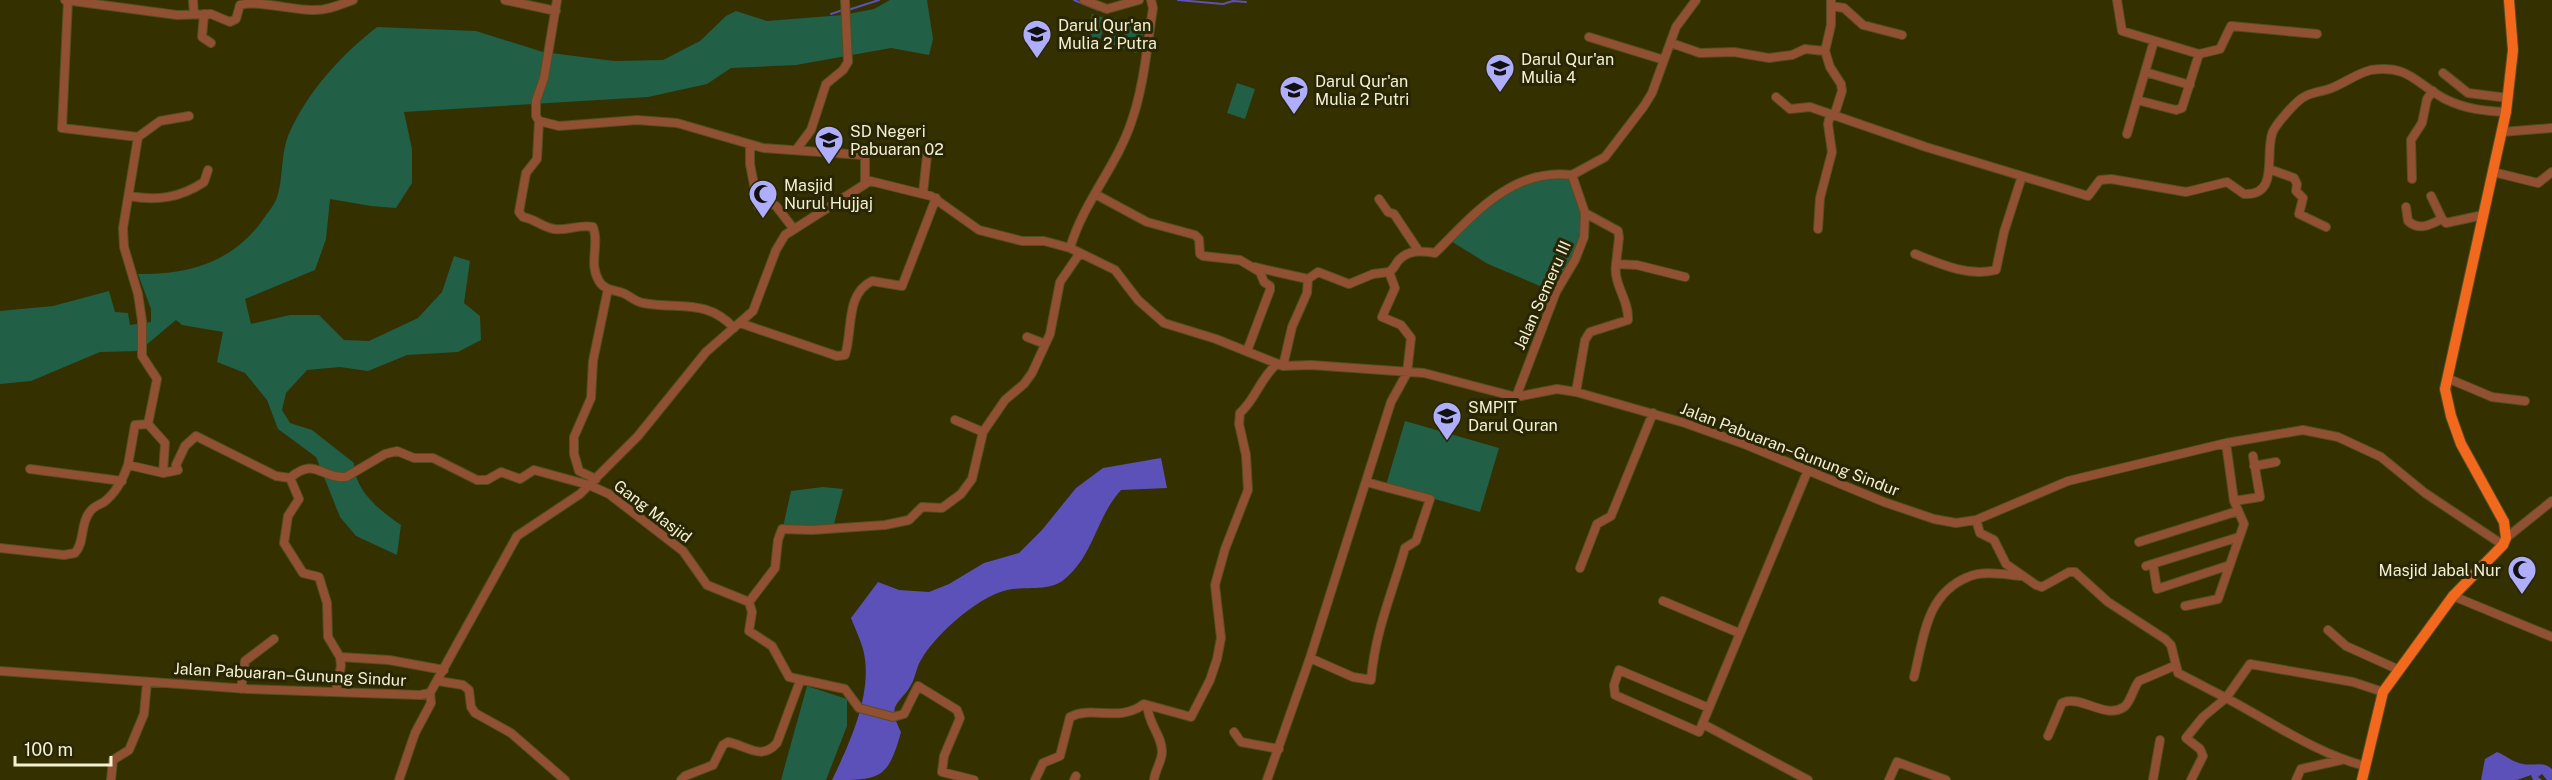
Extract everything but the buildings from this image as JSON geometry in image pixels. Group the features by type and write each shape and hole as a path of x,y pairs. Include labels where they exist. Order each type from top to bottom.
{"main road":[{"path":"2362,780 2383,692 2397,669 2453,596 2504,542 2504,522 2457,435 2448,405 2447,378 2506,112 2513,50 2509,0"}],"street":[{"path":"63,0 182,16 199,14 233,22 240,5 247,2 262,2 312,10 332,8 353,0"},
{"path":"193,0 199,14 202,37 211,44"},
{"path":"505,0 556,11"},
{"path":"557,0 549,37 544,78 536,101 536,116 539,121 537,159 526,173 519,212 523,217 536,219 546,228 558,230 583,225 593,227 597,236 592,257 596,276 608,289 646,304 709,310 737,325 837,356 845,355 857,296 863,286 872,280 899,287 903,285 936,198"},
{"path":"1084,0 1107,9 1139,0"},
{"path":"1253,267 1308,279 1318,272 1349,284 1373,274 1389,272 1398,260 1418,250 1435,253 1482,205 1524,180 1557,173 1572,175 1605,157 1652,93 1676,27 1696,0"},
{"path":"2117,0 2122,32 2199,54 2220,49 2231,26 2317,34"},
{"path":"68,1 62,128 138,137 160,121 189,116"},
{"path":"1070,248 1080,221 1114,162 1132,121 1153,9 1151,1"},
{"path":"1818,229 1820,198 1832,152 1828,124 1839,101 1841,84 1830,67 1825,51 1832,26 1831,3 1844,8 1863,25 1902,35"},
{"path":"796,150 811,130 825,84 843,70 848,62 844,7"},
{"path":"1589,37 1664,60"},
{"path":"2127,134 2154,41"},
{"path":"1671,43 1700,53 1734,52 1769,58 1792,55 1805,49 1825,51"},
{"path":"2137,99 2180,110 2184,105 2199,54"},
{"path":"1776,97 1790,110 1810,107 2022,177 2088,196 2100,180 2111,179 2186,192 2227,182 2239,192 2249,195 2266,185 2270,140 2276,124 2306,95 2331,89 2363,73 2378,70 2404,71 2459,105 2478,111 2506,112"},
{"path":"2145,72 2190,85"},
{"path":"2443,73 2468,93 2508,98"},
{"path":"2412,179 2410,140 2422,123 2427,99 2433,91"},
{"path":"539,121 559,126 625,121 677,123 699,127 750,145 863,155 866,181"},
{"path":"2502,132 2552,128"},
{"path":"138,137 123,228 124,247 142,321 142,356 157,379 148,424"},
{"path":"750,145 750,164 758,206 770,203 776,206 793,228"},
{"path":"923,193 928,146"},
{"path":"129,196 158,200 187,194 204,182 208,170"},
{"path":"2269,170 2294,178 2296,191 2303,198 2299,214 2326,227"},
{"path":"2493,172 2538,183 2552,172"},
{"name":"Jalan Semeru III","path":"1516,397 1556,292 1580,248 1586,226 1585,213 1572,175"},
{"path":"1915,254 1945,266 1984,272 1996,270 2006,222 2022,177"},
{"name":"Jalan Pabuaran–Gunung Sindur","path":"0,671 241,688 420,695 430,693 517,537 580,494 638,436 706,352 753,312 776,250 785,235 866,181 936,198 979,230 1022,241 1050,242 1070,248 1115,270 1138,300 1164,323 1247,351 1280,365 1446,376 1516,397 1557,389 1576,392 1653,413 1744,444 1935,519 1956,523 1976,520 2068,482 2226,443 2303,430 2346,440 2381,457 2425,493 2504,542"},
{"path":"1095,194 1147,222 1196,235 1199,239 1200,254 1203,256 1240,260 1260,272 1264,282 1270,286 1247,351"},
{"path":"2431,196 2446,223 2482,215"},
{"path":"1379,199 1388,212 1394,214 1418,250"},
{"path":"2406,207 2408,221 2413,225 2428,226 2442,219"},
{"path":"1576,392 1585,340 1590,332 1628,320 1629,308 1614,276 1618,231 1585,213"},
{"path":"974,780 940,776 944,756 960,714 923,688 915,688 904,714 893,717 859,708 845,689 789,677 772,646 749,631 752,612 749,602 775,568 778,540 782,529 812,530 885,525 909,520 922,507 942,508 961,494 972,479 983,432 1005,400 1028,379 1050,334 1060,282 1080,254"},
{"path":"1616,264 1637,265 1685,277"},
{"path":"1267,780 1310,658 1391,402 1407,373 1411,338 1401,325 1382,317 1395,288 1389,272"},
{"path":"1035,780 1043,764 1060,756 1070,717 1079,712 1102,715 1133,712 1144,704 1191,717 1210,680 1221,638 1215,585 1225,549 1248,490 1246,455 1239,424 1240,413 1252,402 1266,373 1280,365 1292,327 1307,293 1308,279"},
{"path":"592,482 579,471 573,454 574,437 591,398 593,362 608,289"},
{"path":"1027,337 1045,344"},
{"path":"2447,378 2492,397 2525,401"},
{"path":"1580,568 1597,524 1611,516 1653,413"},
{"path":"955,420 983,432"},
{"path":"0,548 64,555 75,553 80,545 84,521 90,510 106,501 122,481 128,465 135,425 148,424"},
{"path":"148,424 165,443 163,473"},
{"path":"128,465 163,473 178,470 176,465 185,446 196,436 276,476 290,478 299,470 309,467 346,477 385,454 397,451 414,458 433,458 477,480 487,480 501,472 520,479 534,470 592,482"},
{"path":"2185,606 2218,599 2244,524 2234,501 2226,443"},
{"path":"2234,501 2260,497 2253,456"},
{"path":"2254,466 2276,462"},
{"path":"30,469 122,481"},
{"path":"1709,708 1619,670 1614,685 1615,695 1700,732 1808,470"},
{"path":"290,478 299,500 288,516 284,543 303,573 319,577 327,603 328,637 340,657 341,666 336,691"},
{"name":"Gang Masjid","path":"592,482 619,500 683,551 707,585 749,602"},
{"path":"1310,658 1353,677 1371,680 1378,628 1393,592 1405,548 1416,541 1430,499 1366,482"},
{"path":"2504,542 2552,501"},
{"path":"2139,542 2238,511"},
{"path":"1976,520 1980,533 1996,542 2006,564 2036,585 2042,587 2068,572 2075,572 2108,602 2165,639 2171,645 2174,666 2178,673 2292,733 2317,750 2341,760 2365,766"},
{"path":"2230,566 2157,589 2149,565 2240,537"},
{"path":"1914,677 1932,607 1939,597 1969,576 1989,574 2024,576"},
{"path":"2453,596 2552,637"},
{"path":"1663,601 1739,633"},
{"path":"2328,630 2346,646 2397,669"},
{"path":"241,688 245,661 274,639"},
{"path":"340,657 389,660 444,670"},
{"path":"2191,780 2202,756 2200,749 2186,738 2203,717 2226,698 2250,664 2342,680 2383,692"},
{"path":"2048,736 2062,703 2075,701 2098,709 2121,708 2127,706 2139,681 2174,666"},
{"path":"438,681 463,686 468,690 471,707 475,713 511,734 565,780"},
{"path":"681,780 713,765 723,745 728,742 762,753 771,750 777,743 800,681"},
{"path":"111,780 113,760 129,750 144,714 147,682"},
{"path":"399,780 415,733 431,703 430,693"},
{"path":"1147,705 1152,728 1161,738 1162,751 1154,780"},
{"path":"1703,724 1808,780"},
{"path":"1234,732 1241,742 1279,749"},
{"path":"2153,780 2160,741"},
{"path":"2296,780 2301,769 2341,760"},
{"path":"1888,780 1897,762 1946,780"}],"green space":[{"path":"890,0 927,0 933,39 929,55 891,48 796,65 731,68 707,84 648,97 404,112 412,149 412,183 396,208 330,199 326,239 315,270 245,299 251,324 290,315 319,315 344,340 369,341 418,318 442,292 454,256 470,261 464,303 480,316 481,340 458,352 407,355 368,371 340,367 307,370 286,393 282,410 290,423 312,430 354,463 355,473 363,491 377,506 401,525 397,555 356,536 340,517 316,457 278,429 267,400 245,373 217,362 223,332 182,325 176,320 139,351 100,352 31,381 0,384 0,311 53,306 109,291 115,312 128,313 130,325 151,322 151,309 138,274 175,272 209,263 239,245 252,233 277,197 288,136 305,104 350,50 377,27 476,31 543,52 614,61 663,60 700,41 726,16 736,11 767,21 843,15 874,9"},
{"path":"1092,14 1107,19 1098,45 1083,39"},
{"path":"1114,18 1145,29 1136,53 1106,42"},
{"path":"1237,83 1255,89 1245,119 1227,113"},
{"path":"1535,172 1566,173 1577,189 1583,204 1585,219 1578,248 1554,292 1488,264 1446,238 1482,201"},
{"path":"1405,421 1499,448 1480,512 1386,485"},
{"path":"823,487 843,489 833,528 783,527 791,491"},
{"path":"807,686 847,699 847,726 826,780 781,780"}],"shaded area":[{"path":"1161,458 1167,488 1121,490 1106,511 1083,558 1066,578 1048,587 1013,589 988,598 961,616 937,638 918,665 909,689 895,709 896,722 901,732 886,768 871,777 832,780 853,733 863,699 865,682 866,665 863,649 851,618 878,582 899,590 929,592 949,584 984,563 1019,553 1042,530 1076,488 1103,468"},
{"path":"2497,752 2519,763 2542,764 2549,767 2552,769 2552,780 2547,780 2542,774 2538,777 2542,780 2533,780 2531,775 2517,780 2481,780 2485,759"}],"waterway":[{"path":"848,10 879,0"},
{"path":"1074,0 1098,10"},
{"path":"1178,0 1223,4 1233,1 1246,2"},
{"path":"1106,12 1120,9"},
{"path":"831,14 843,10"}],"place":[{"name":"Darul Qur'an Mulia 2 Putra","path":"1037,60"},
{"name":"Darul Qur'an Mulia 4","path":"1500,94"},
{"name":"Darul Qur'an Mulia 2 Putri","path":"1294,116"},
{"name":"SD Negeri Pabuaran 02","path":"829,166"},
{"name":"Masjid Nurul Hujjaj","path":"763,220"},
{"name":"SMPIT Darul Quran","path":"1447,442"},
{"name":"Masjid Jabal Nur","path":"2522,596"}]}
